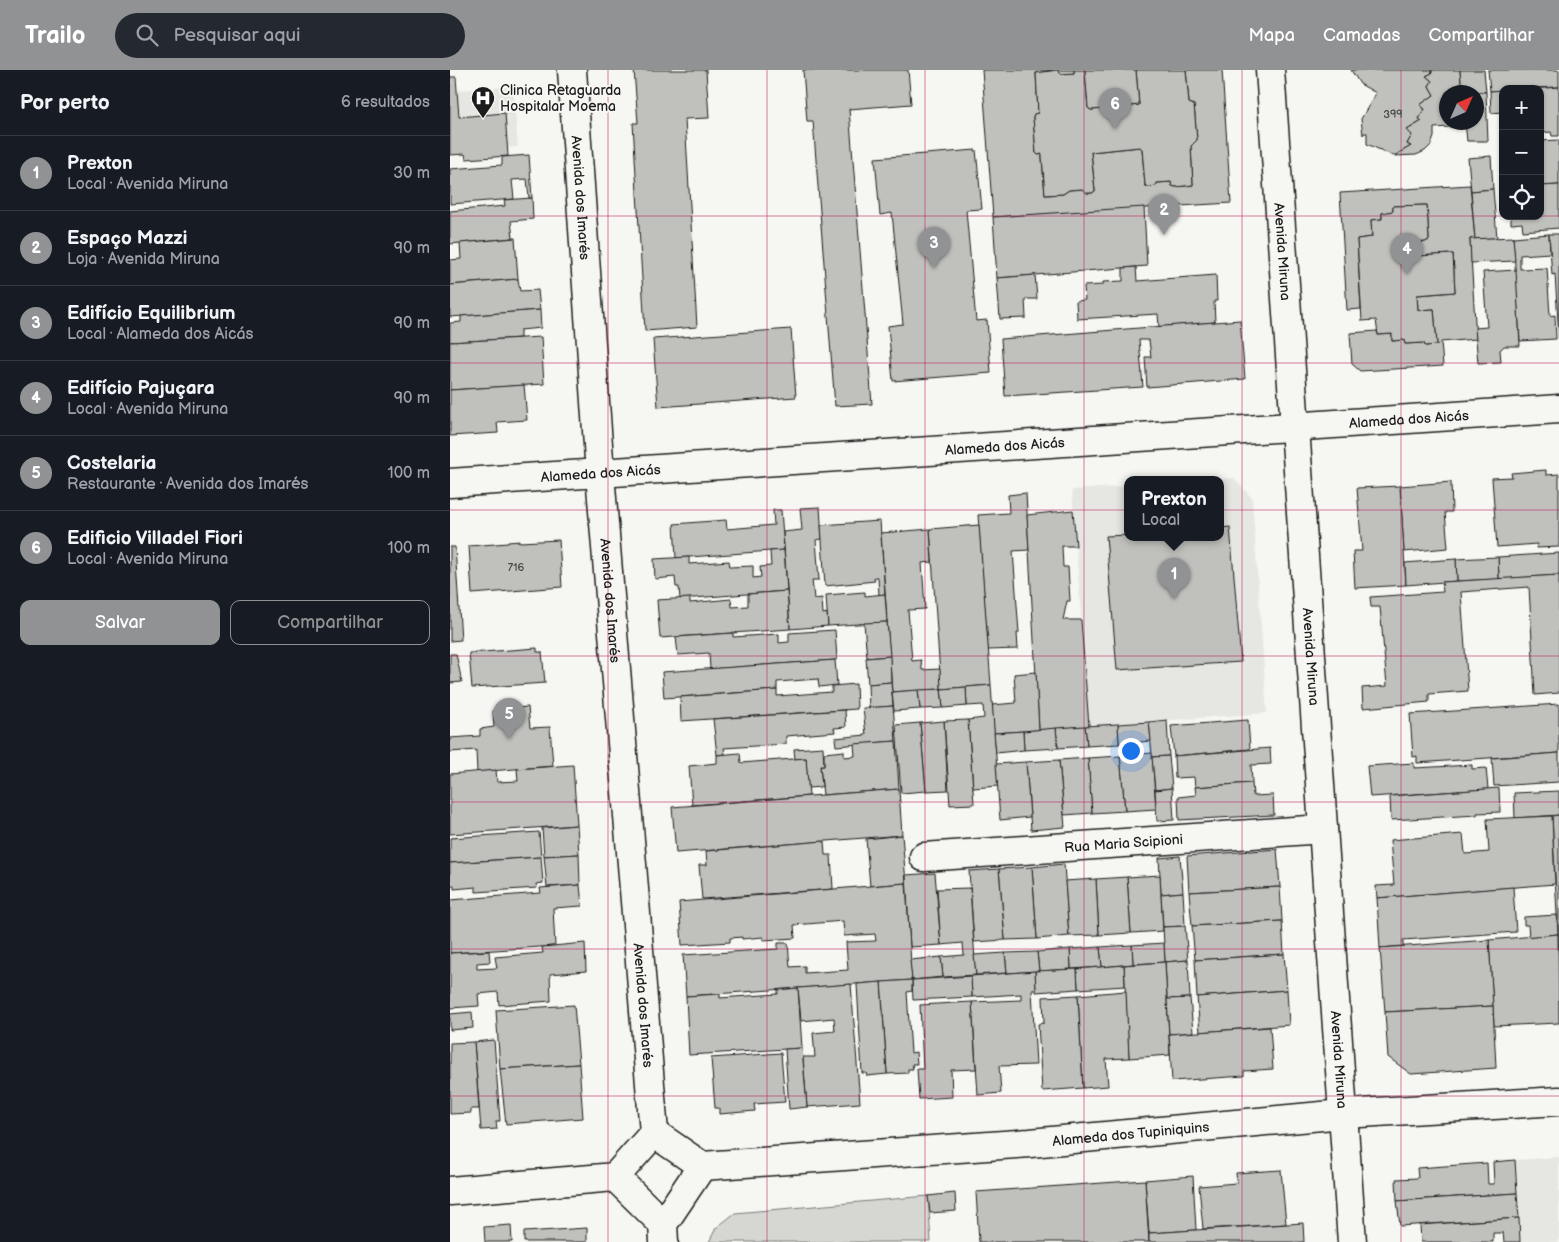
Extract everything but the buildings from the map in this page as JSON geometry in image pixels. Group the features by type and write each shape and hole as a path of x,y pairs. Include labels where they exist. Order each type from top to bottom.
{"street":[{"name":"Avenida dos Imarés","path":"572,70 600,474 654,1133"},
{"name":"Avenida Miruna","path":"1270,70 1352,1242"},
{"name":"Alameda dos Aicás","path":"450,483 1559,409"},
{"name":"Rua Maria Scipioni","path":"924,857 1323,829"},
{"name":"Alameda dos Tupiniquins","path":"702,1166 1030,1142 1343,1114 1559,1101"},
{"path":"450,1191 615,1178 654,1133 702,1166 663,1233 615,1178"}],"shaded area":[{"name":"Clinica Retaguarda Hospitalar Moema","path":"513,86 518,147 450,152 450,91"},
{"path":"1234,478 1252,498 1267,713 1089,726 1072,490 1124,486 1124,541 1224,541 1224,479"},
{"path":"1559,1157 1559,1242 1520,1242 1515,1160"},
{"path":"928,1196 931,1242 709,1242 716,1228 735,1213"}],"place":[{"name":"Clinica Retaguarda Hospitalar Moema","path":"483,119"},
{"name":"Edificio Villadel Fiori","path":"1115,129"},
{"name":"Espaço Mazzi","path":"1164,235"},
{"name":"Edifício Equilibrium","path":"934,268"},
{"name":"Edifício Pajuçara","path":"1407,274"},
{"name":"Prexton","path":"1174,599"},
{"name":"Costelaria","path":"509,739"}]}
